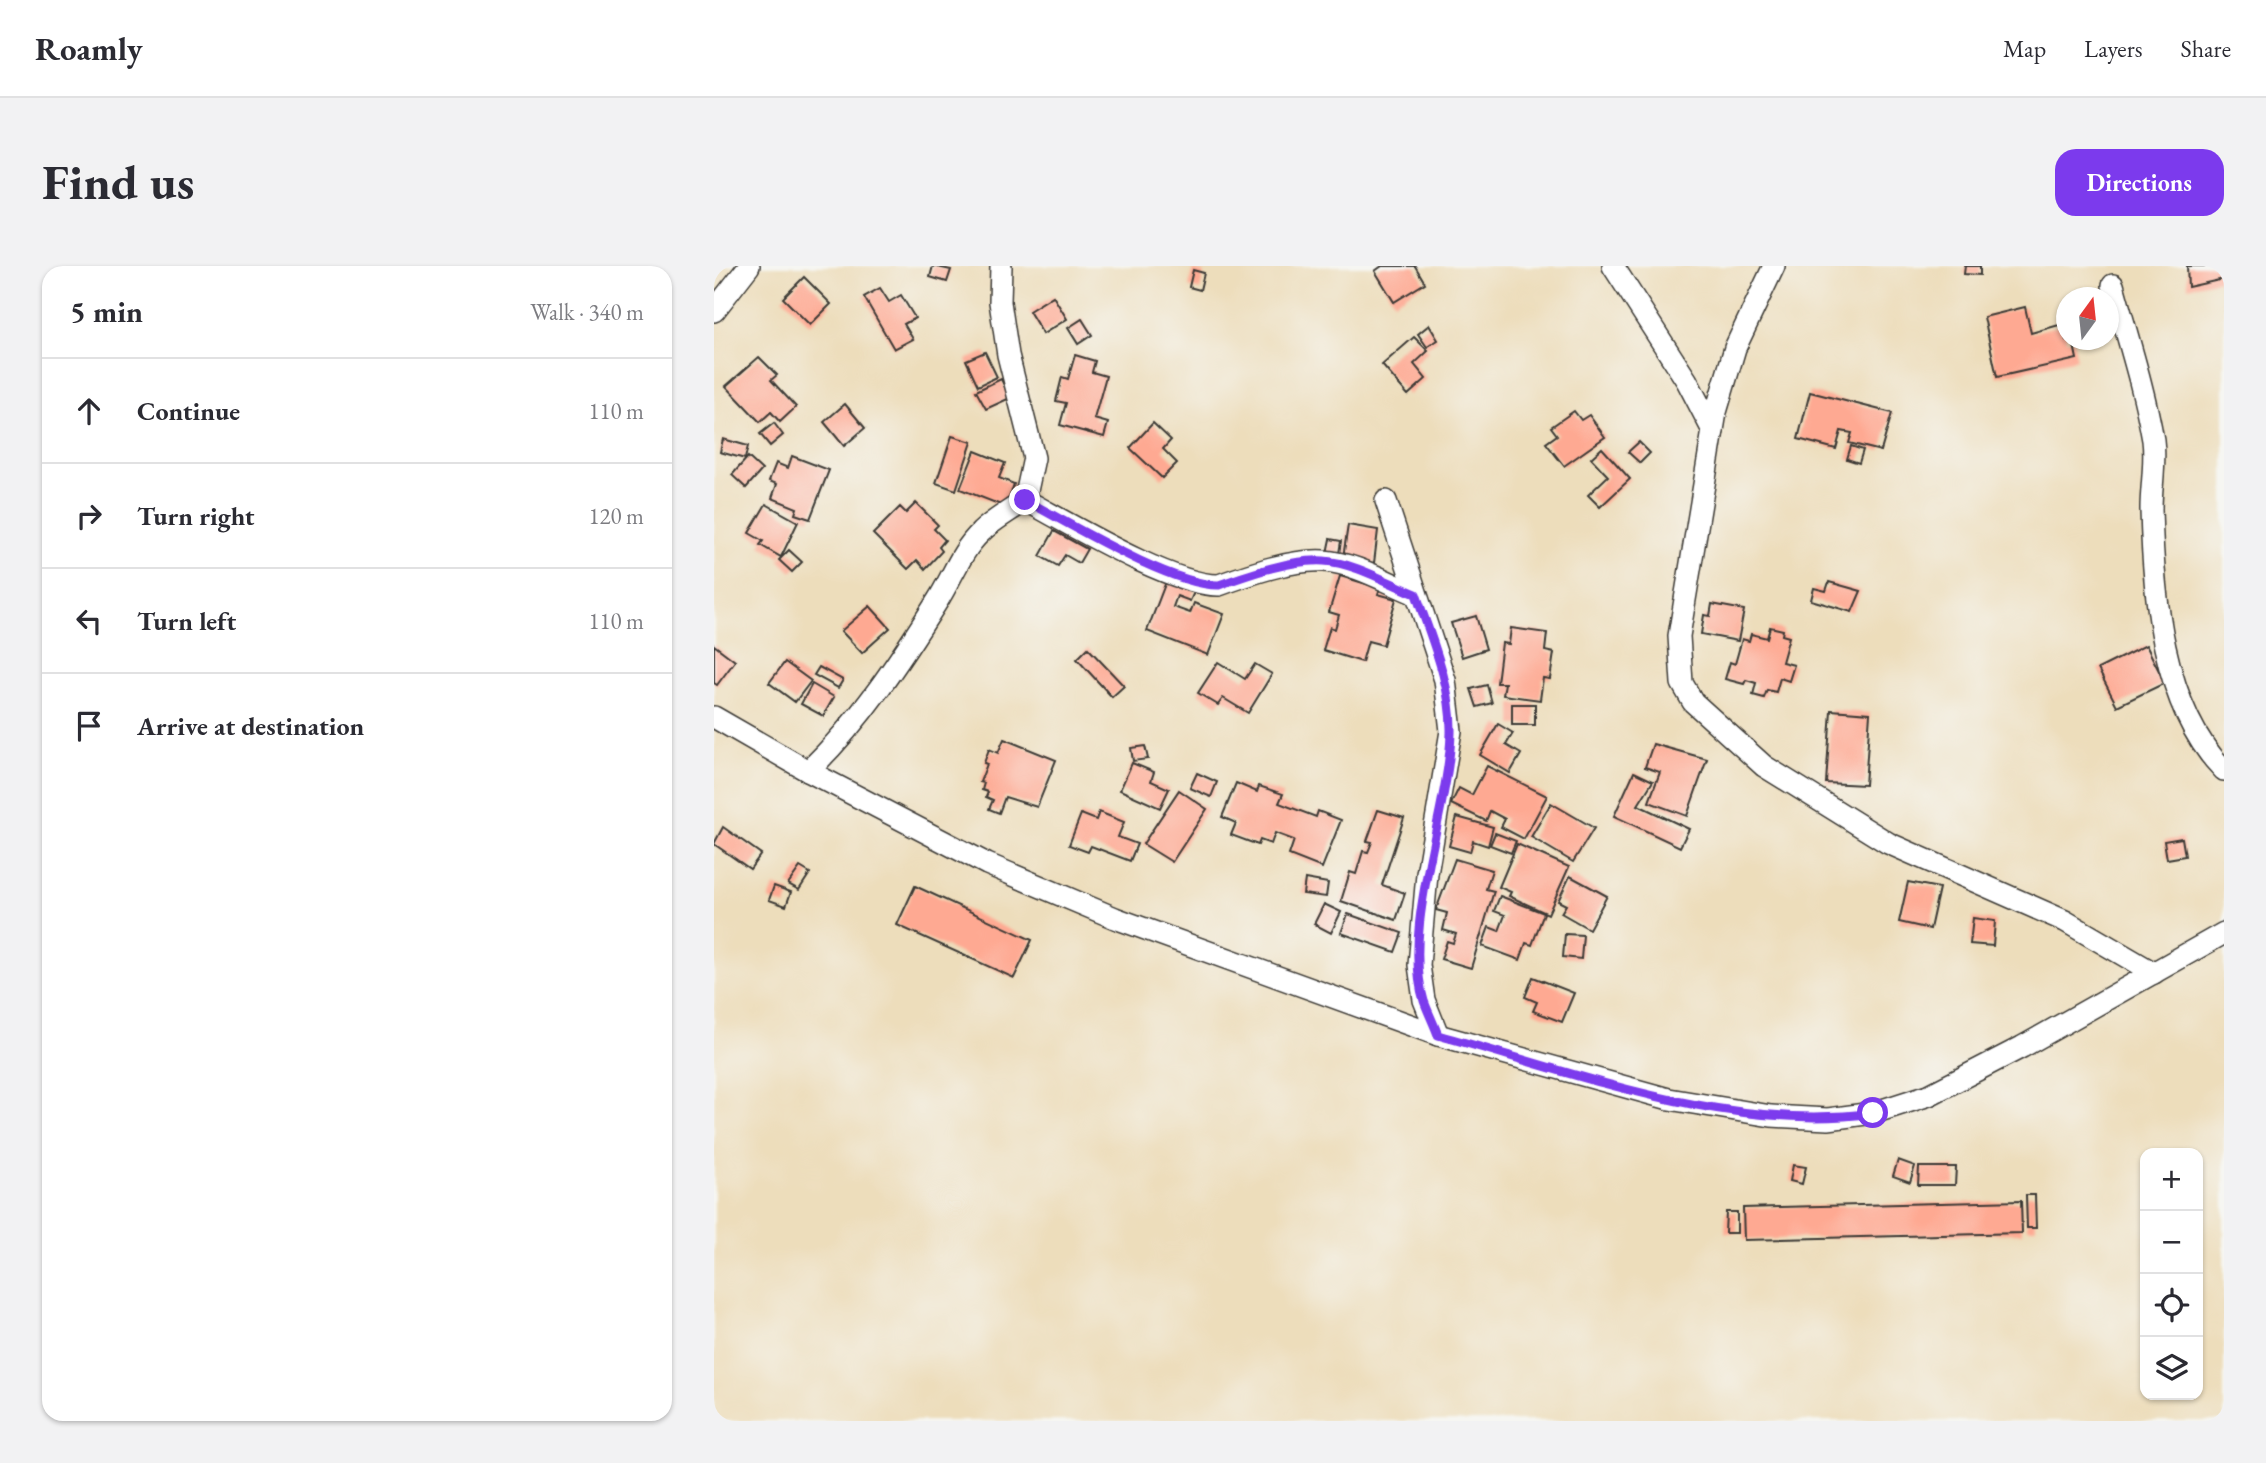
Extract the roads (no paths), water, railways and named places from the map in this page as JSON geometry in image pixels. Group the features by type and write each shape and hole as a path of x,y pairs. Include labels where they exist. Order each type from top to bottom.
{"street":[{"path":"714,311 749,266"},
{"path":"807,771 822,758 894,667 940,597 961,555 982,530 1025,500 1034,458 1008,355 1000,302 1001,266"},
{"path":"1613,266 1687,381 1713,431"},
{"path":"1774,266 1735,348 1713,431 1679,636 1682,682 1693,702 1764,766 1888,843 2065,921 2154,973"},
{"path":"2113,285 2153,443 2152,561 2166,646 2182,704 2198,740 2224,770"},
{"path":"1025,500 1150,565 1207,585 1219,585 1297,564 1325,561 1360,571 1416,594"},
{"path":"1386,501 1445,680 1451,731 1427,874 1419,965 1424,1000 1438,1035"},
{"path":"714,717 807,771 987,864 1115,918 1438,1035 1669,1099 1771,1116 1829,1119 1873,1113 1929,1095 2224,933"}]}
